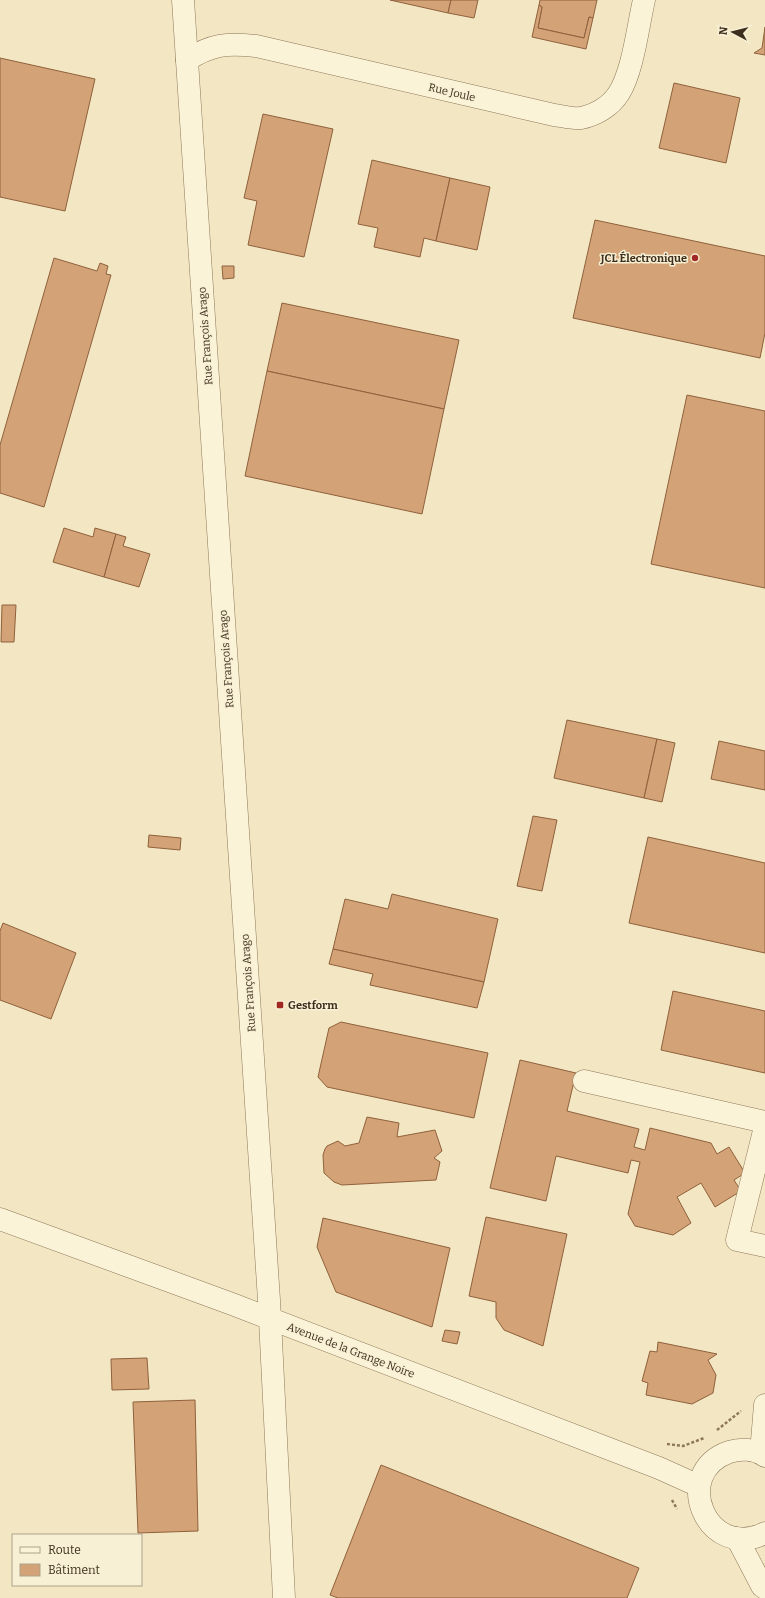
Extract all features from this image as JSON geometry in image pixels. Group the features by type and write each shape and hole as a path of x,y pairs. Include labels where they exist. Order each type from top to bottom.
{"street":[{"name":"Rue François Arago","path":"183,0 270,1319 284,1598"},
{"name":"Rue Joule","path":"187,60 214,46 231,44 256,46 554,115 580,118 595,114 607,106 619,93 627,76 644,0"},
{"path":"584,1081 765,1122"},
{"path":"765,1127 737,1240 765,1246"},
{"name":"Avenue de la Grange Noire","path":"0,1219 270,1319 651,1465 699,1486"},
{"path":"765,1405 763,1454 748,1450 735,1450 722,1455 712,1463 704,1473 699,1486 699,1500 703,1514 712,1526 723,1534 737,1538 751,1538 765,1533"},
{"path":"737,1538 762,1586 765,1588"}],"building":[{"path":"390,0 451,0 448,13"},
{"path":"451,0 478,0 474,18 448,13"},
{"path":"540,0 597,0 593,18 589,17 584,38 538,28 542,7 539,5"},
{"path":"539,5 542,7 538,28 584,38 589,17 593,18 586,49 532,37"},
{"path":"765,27 765,55 754,53 762,48"},
{"path":"0,58 95,79 65,211 0,197"},
{"path":"674,83 740,98 726,163 659,148"},
{"path":"263,114 333,129 304,257 248,245 257,201 244,198"},
{"path":"372,160 450,178 436,241 424,238 420,257 374,247 378,228 358,224"},
{"path":"450,178 490,187 477,250 436,241"},
{"path":"595,220 765,256 765,333 760,358 573,318"},
{"path":"54,258 97,271 100,263 108,266 106,274 111,275 44,507 0,493 0,445"},
{"path":"222,266 234,266 234,278 223,279"},
{"path":"282,303 459,340 444,409 267,371"},
{"path":"267,371 444,409 422,514 245,476"},
{"path":"687,395 765,411 765,588 651,564"},
{"path":"64,528 93,537 95,528 116,534 104,577 53,562"},
{"path":"116,534 126,537 123,546 150,554 139,587 104,577"},
{"path":"2,605 16,605 14,642 1,642"},
{"path":"567,720 657,739 644,798 554,778"},
{"path":"657,739 675,743 662,802 644,798"},
{"path":"719,741 765,751 765,790 711,779"},
{"path":"533,816 557,820 542,891 517,886"},
{"path":"149,835 181,838 180,850 148,847"},
{"path":"648,837 765,863 765,953 629,923"},
{"path":"392,894 498,919 484,982 333,949 345,899 388,909"},
{"path":"3,923 76,953 51,1019 0,1000 0,931"},
{"path":"333,949 484,982 477,1008 370,985 373,974 329,964"},
{"path":"673,991 765,1011 765,1073 661,1050"},
{"path":"341,1022 488,1053 474,1118 327,1087 318,1077 329,1028"},
{"path":"520,1060 576,1073 567,1111 639,1129 634,1147 645,1150 650,1128 711,1143 717,1154 729,1147 745,1173 734,1180 741,1191 715,1207 701,1183 677,1197 691,1223 673,1235 635,1226 628,1214 640,1162 631,1160 628,1173 556,1156 546,1201 490,1188"},
{"path":"367,1117 399,1123 397,1137 435,1130 442,1151 434,1158 440,1162 436,1180 342,1185 334,1182 324,1173 323,1155 327,1146 338,1141 345,1146 359,1143"},
{"path":"486,1217 567,1234 543,1346 504,1330 496,1318 496,1302 469,1296"},
{"path":"323,1218 450,1248 432,1327 336,1292 317,1247"},
{"path":"445,1330 460,1332 457,1344 442,1341"},
{"path":"658,1342 717,1354 708,1360 716,1375 713,1393 692,1404 646,1395 648,1383 642,1381 650,1351 657,1352"},
{"path":"147,1358 149,1389 112,1390 111,1359"},
{"path":"195,1400 198,1531 138,1533 133,1402"},
{"path":"381,1465 639,1568 627,1598 338,1598 330,1595"}],"place":[{"name":"JCL Électronique","path":"695,258"},
{"name":"Gestform","path":"280,1005"}]}
